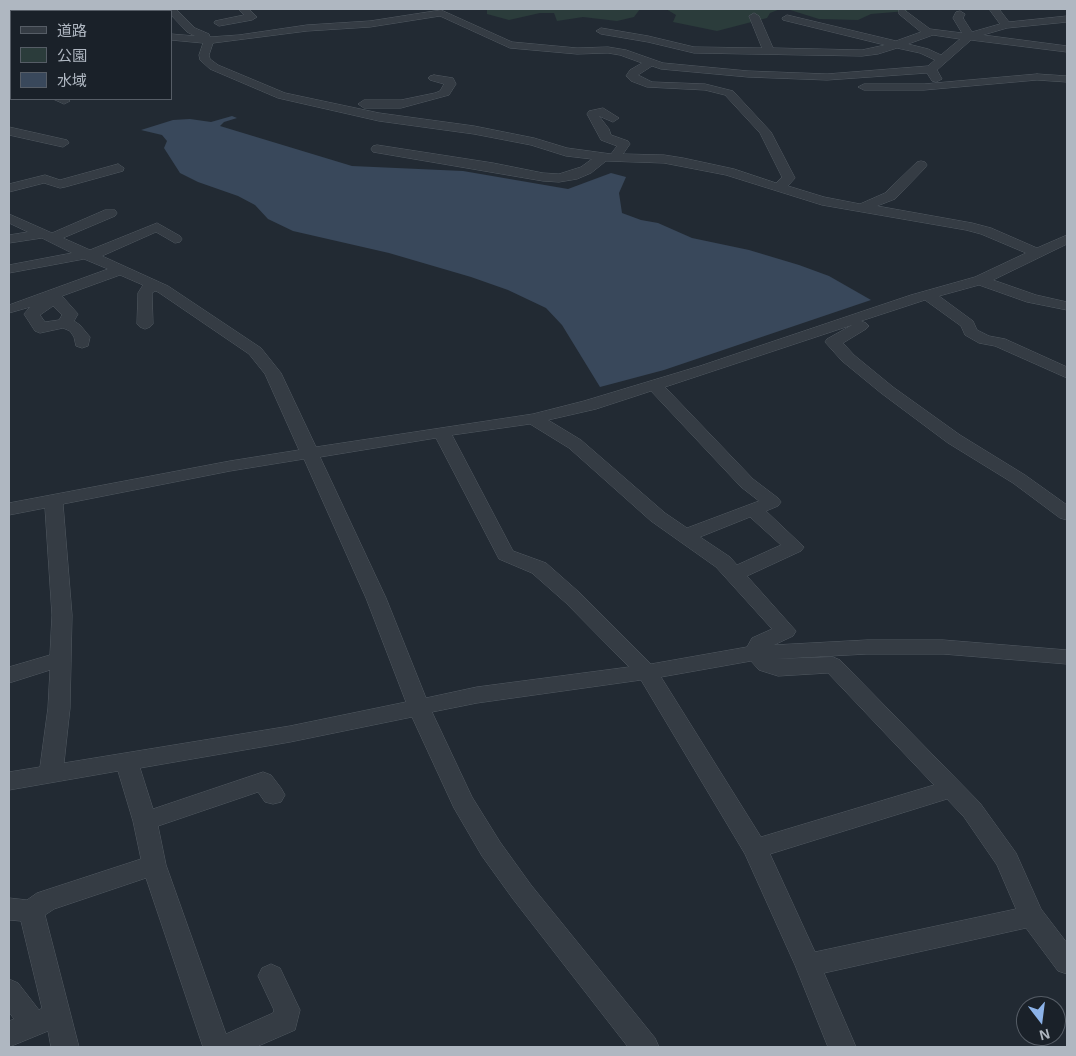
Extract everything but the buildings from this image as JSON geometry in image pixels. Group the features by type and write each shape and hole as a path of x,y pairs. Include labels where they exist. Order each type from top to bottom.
{"street":[{"path":"215,21 252,17 243,9"},
{"path":"994,9 1006,25"},
{"path":"172,10 190,30 204,39"},
{"path":"903,12 928,33"},
{"path":"174,39 266,36 308,28 370,24 441,13 510,45 577,51 608,50 622,52 661,66 748,74 827,77 931,69 969,36 1006,25 1067,19"},
{"path":"960,14 958,18 969,36"},
{"path":"754,16 769,51"},
{"path":"787,18 924,51 942,59"},
{"path":"204,39 221,27 215,21"},
{"path":"678,35 603,27 694,50 862,53 878,51 898,45 932,32 1067,49"},
{"path":"204,39 205,60 214,67 282,96 380,117 474,130 534,142 566,152 609,158 673,160 729,172 822,201 968,226 1038,253"},
{"path":"705,39 765,40"},
{"path":"650,63 634,72 632,76 651,85 705,87 719,90 729,94 740,103 765,132 788,178 778,188"},
{"path":"931,69 940,86"},
{"path":"331,107 346,103 401,104 430,99 445,93 450,84 449,80 434,78"},
{"path":"793,86 940,86 1025,78 1067,79"},
{"path":"377,149 493,167 543,178 559,178 572,176 609,158 624,144 605,137 603,129 594,119 593,114 603,112 613,118"},
{"path":"9,131 62,143"},
{"path":"861,208 890,196 921,165"},
{"path":"9,188 45,179 60,184 118,168"},
{"path":"9,239 47,236 110,213"},
{"path":"9,218 163,289 255,352 273,373 376,598 418,706 462,801 491,849 522,892 645,1047"},
{"path":"9,269 88,255 122,241 190,238"},
{"path":"9,509 310,452 533,419 590,405 655,386 922,297 980,280 1067,238"},
{"path":"11,309 55,296 119,270"},
{"path":"980,280 1032,299 1067,306"},
{"path":"145,324 145,293 152,284"},
{"path":"55,296 70,314 65,323"},
{"path":"55,296 32,314 40,328 65,323 75,328 82,337 82,343"},
{"path":"922,297 968,324 970,332 985,340 999,342 1067,373"},
{"path":"922,297 915,305 868,322 833,342 848,358 886,390 954,439 1019,480 1067,514"},
{"path":"655,386 747,483 772,502 686,536"},
{"path":"533,419 576,444 658,517 723,562 786,632 759,643 756,653"},
{"path":"442,432 506,555 539,568 573,598 647,672 755,849 808,965 842,1047"},
{"path":"51,773 59,708 62,614 54,500"},
{"path":"734,574 794,548 753,510"},
{"path":"9,781 290,734 477,695 647,672 756,653 866,647 943,647 1067,657"},
{"path":"756,653 766,665 778,668 832,665 972,810 1007,860 1032,916 1067,963"},
{"path":"9,675 61,659"},
{"path":"127,762 145,821 154,865 217,1047"},
{"path":"145,821 263,781 273,795"},
{"path":"755,849 950,789"},
{"path":"46,1019 20,910 154,865"},
{"path":"808,965 1032,916"},
{"path":"227,1047 285,1021 287,1010 271,976"},
{"path":"9,991 46,1019 65,1047"},
{"path":"9,1034 46,1019"}],"green space":[{"path":"487,9 640,9 634,17 617,21 583,17 557,21 554,13 540,13 509,20 487,14"},
{"path":"666,9 780,9 770,13 767,18 717,31 673,22 676,15"},
{"path":"787,9 906,9 907,11 871,14 858,20 819,19"}],"water":[{"path":"232,116 237,118 224,122 220,126 352,166 463,171 568,189 611,173 626,177 619,193 622,213 641,220 658,223 692,238 749,250 799,265 829,276 871,300 664,370 600,387 562,325 546,308 508,290 471,277 389,253 293,231 268,219 255,205 238,196 198,182 180,173 164,148 167,141 162,135 141,130 173,120 190,119 211,122"}]}
